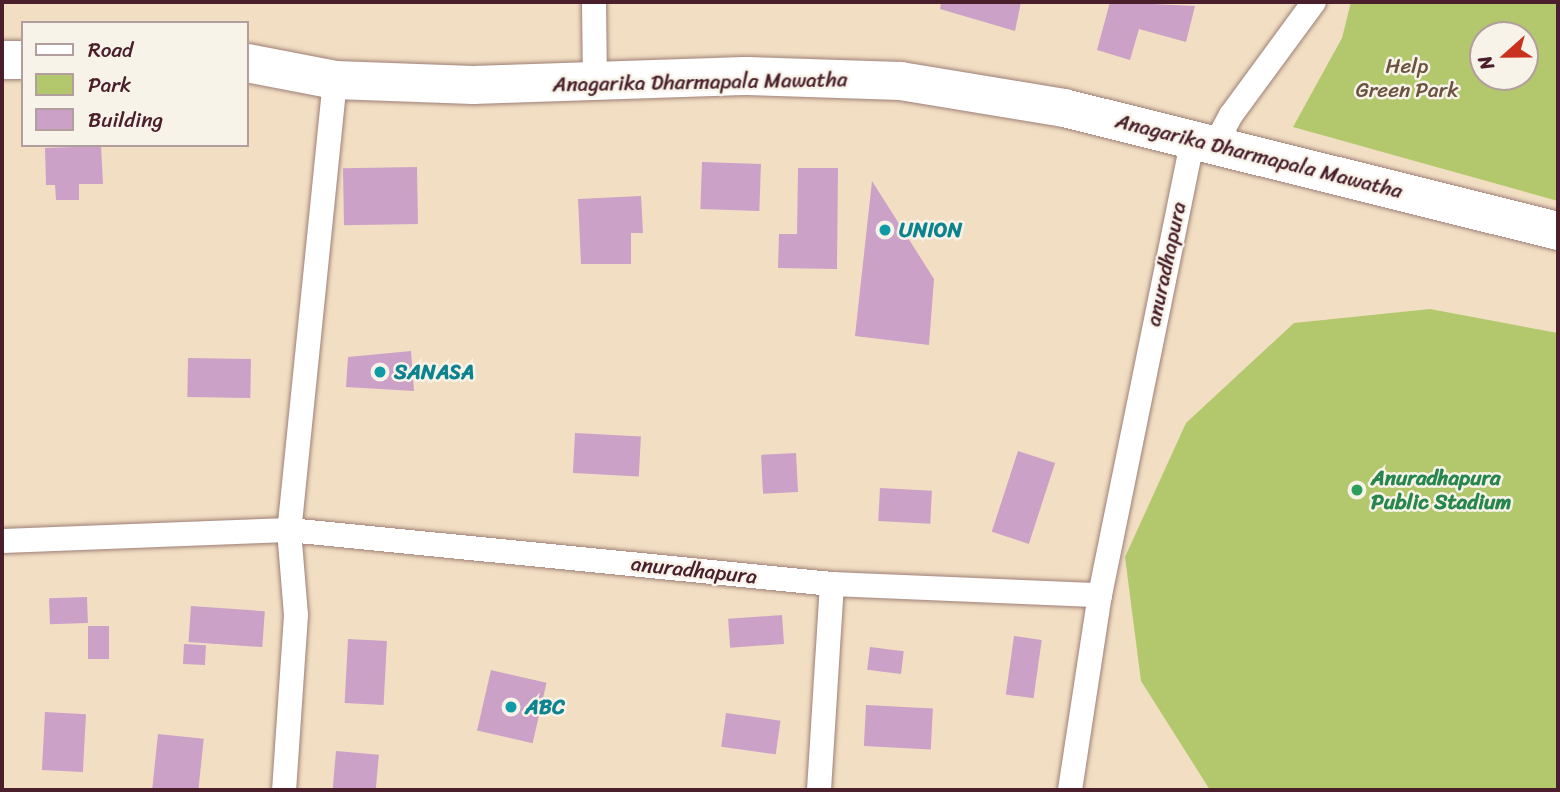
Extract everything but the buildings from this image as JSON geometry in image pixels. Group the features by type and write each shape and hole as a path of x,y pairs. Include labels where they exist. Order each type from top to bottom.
{"main road":[{"path":"2,60 21,60"},
{"name":"Anagarika Dharmapala Mawatha","path":"248,63 335,80 595,84 747,76 901,81 1064,108 1558,231"}],"street":[{"path":"594,2 595,84"},
{"name":"anuradhapura","path":"1070,790 1100,595 1204,142 1231,114 1314,2"},
{"path":"284,790 296,615 289,530 335,80"},
{"name":"anuradhapura","path":"2,541 289,530 832,584 1100,595"},
{"path":"819,790 832,584"}],"green space":[{"name":"Help Green Park","path":"1351,2 1558,2 1558,201 1293,127 1342,38"},
{"name":"Anuradhapura Public Stadium","path":"1430,309 1558,333 1558,790 1210,790 1141,681 1125,557 1186,423 1294,323"}],"place":[{"name":"UNION","path":"885,230"},
{"name":"SANASA","path":"380,372"},
{"name":"Anuradhapura Public Stadium","path":"1357,490"},
{"name":"ABC","path":"511,707"}]}
